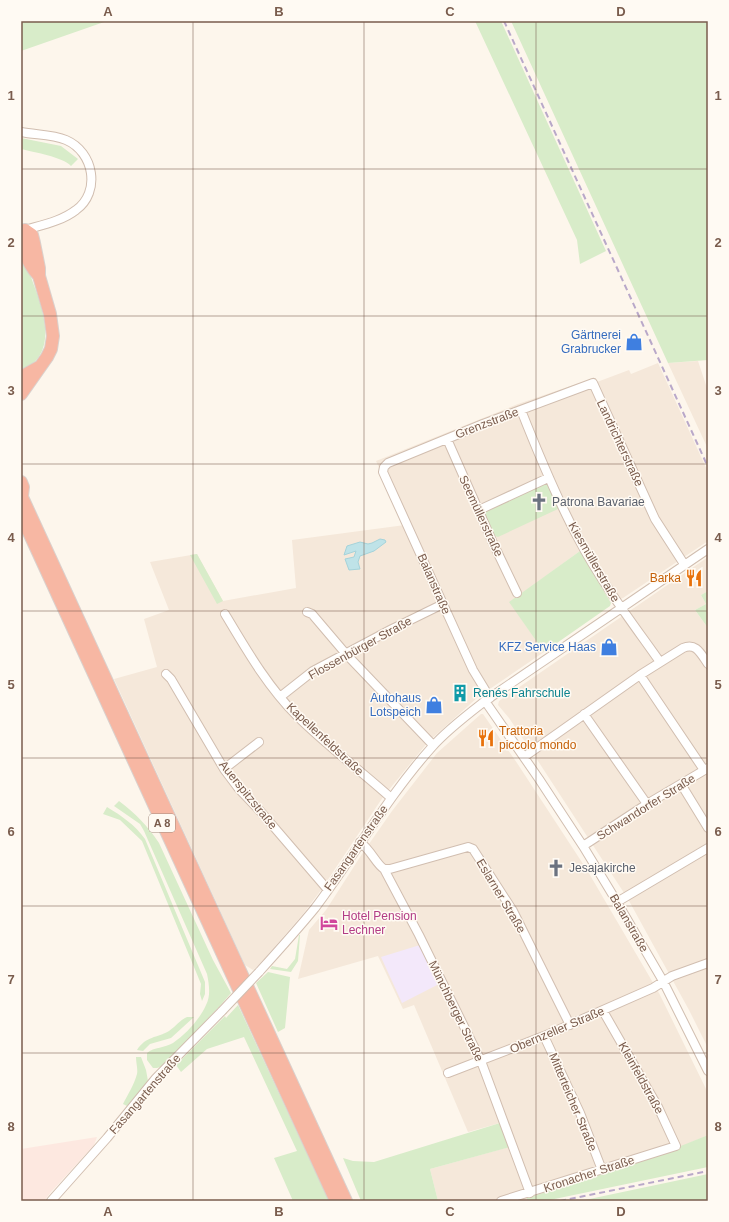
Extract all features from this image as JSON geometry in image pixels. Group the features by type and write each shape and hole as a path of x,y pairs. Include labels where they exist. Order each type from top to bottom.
{"highway":[{"path":"21,394 42,365 51,349 53,331 50,314 39,276 39,268 32,235 25,230 23,250 33,269 39,276"},
{"path":"21,377 42,365"},
{"path":"21,482 23,487 21,496"},
{"name":"A 8","path":"21,496 346,1201"},
{"name":"A 8","path":"21,515 336,1201"}],"street":[{"path":"21,132 50,135 71,142 85,156 91,168 92,177 90,192 82,206 76,211 66,217 25,230"},
{"name":"Grenzstraße","path":"384,467 388,463 447,439 593,383"},
{"name":"Landrichterstraße","path":"593,383 655,519 684,564"},
{"name":"Kiesmüllerstraße","path":"521,410 548,478 577,537 608,590 660,662"},
{"name":"Seemüllerstraße","path":"447,439 518,593"},
{"name":"Balanstraße","path":"384,467 383,472 488,700 583,846 617,902 663,981 708,1071"},
{"path":"479,510 548,478"},
{"name":"Fasangartenstraße","path":"51,1201 107,1138 156,1078 259,972 299,927 328,890 391,798 433,746 488,700 684,564 708,549"},
{"name":"Flossenbürger Straße","path":"280,697 313,671 443,604"},
{"path":"307,612 312,614 346,654 433,746"},
{"name":"Kapellenfeldstraße","path":"225,614 255,664 280,697 315,732 391,798"},
{"path":"524,757 640,675 683,648 692,646 699,650 708,664"},
{"name":"Auerspitzstraße","path":"166,674 171,679 224,769 239,789 261,812 328,890"},
{"path":"640,675 706,769"},
{"path":"584,714 647,804"},
{"path":"224,769 259,742"},
{"name":"Schwandorfer Straße","path":"583,846 647,804 706,769"},
{"path":"681,784 708,828"},
{"name":"Münchberger Straße","path":"360,842 367,848 384,869 419,935 481,1061 530,1193"},
{"name":"Eslarner Straße","path":"384,869 390,869 468,847 473,849 512,912 570,1024"},
{"path":"617,902 708,848"},
{"name":"Obernzeller Straße","path":"448,1073 544,1036 653,988 672,976 708,963"},
{"name":"Kleinfeldstraße","path":"603,1011 658,1107 676,1146"},
{"name":"Mitterteicher Straße","path":"544,1036 580,1113 602,1170"},
{"name":"Kronacher Straße","path":"501,1201 676,1146"}],"shaded area":[{"path":"698,361 708,391 708,449 668,363"},
{"path":"658,363 708,472 708,541 623,598 611,603 580,551 510,602 544,652 478,697 428,742 383,797 321,890 303,914 258,966 253,970 245,965 114,679 157,667 144,619 169,610 150,562 197,554 223,601 296,588 292,540 405,525 376,461 518,404 594,378 597,382 629,370 631,374"},
{"path":"708,557 708,591 701,595 706,604 695,610 708,628 708,1048 689,1010 628,899 536,758 509,718 498,705 499,701"},
{"path":"481,714 483,714 517,763 587,870 659,993 708,1093 708,1135 683,1146 598,1176 527,1198 527,1201 438,1201 430,1169 509,1147 500,1123 468,1132 414,1005 403,1009 378,956 298,979 309,930 326,910 392,811 437,753"},
{"path":"420,945 439,984 402,1003 381,957"},
{"path":"97,1137 94,1145 44,1201 21,1201 21,1149"}],"green space":[{"path":"21,21 107,21 21,51"},
{"path":"475,21 501,21 606,251 580,264 577,240"},
{"path":"511,21 708,21 708,360 668,363"},
{"path":"21,138 61,146 78,159 71,166 55,157 21,149"},
{"path":"21,257 27,267 39,299 45,334 44,345 40,355 32,364 21,371"},
{"path":"547,482 559,505 558,509 498,537 492,535 482,515 484,510"},
{"path":"580,551 611,603 610,606 544,652 509,602"},
{"path":"197,554 223,601 217,604 190,555"},
{"path":"708,591 708,628 695,610 706,604 701,595"},
{"path":"119,801 141,820 159,843 213,960 231,993 163,1066 157,1068 153,1068 147,1060 147,1053 173,1043 192,1026 200,1016 208,1001 209,994 207,974 144,831 140,824 114,806"},
{"path":"107,807 128,821 145,839 205,982 205,994 202,1001 200,994 201,984 142,841 120,820 103,814"},
{"path":"299,935 298,961 291,972 270,969 272,966 287,969 295,959"},
{"path":"268,972 290,977 285,1028 278,1032 256,983"},
{"path":"238,1005 329,1201 293,1201 274,1158 297,1151 244,1037 207,1049 181,1072 176,1065"},
{"path":"187,1017 194,1017 171,1038 150,1044 143,1051 137,1050 144,1042 169,1031"},
{"path":"136,1057 141,1057 148,1081 127,1106 123,1104 133,1086 137,1074"},
{"path":"500,1123 510,1147 430,1169 438,1201 361,1201 343,1158 353,1161 374,1162"},
{"path":"708,1135 708,1167 545,1201 527,1201 527,1198 641,1161"},
{"path":"708,1174 708,1201 580,1201"}],"water":[{"path":"380,539 385,540 386,542 374,551 360,556 358,562 360,569 349,570 345,559 354,557 356,551 344,555 347,546 360,542 368,544"}],"railway":[{"path":"504,21 708,467"},
{"path":"560,1201 708,1171"}],"place":[{"name":"Gärtnerei Grabrucker","path":"634,342"},
{"name":"Patrona Bavariae","path":"539,502"},
{"name":"Barka","path":"694,578"},
{"name":"KFZ Service Haas","path":"609,647"},
{"name":"Renés Fahrschule","path":"460,693"},
{"name":"Autohaus Lotspeich","path":"434,705"},
{"name":"Trattoria piccolo mondo","path":"486,738"},
{"name":"Jesajakirche","path":"556,868"},
{"name":"Hotel Pension Lechner","path":"329,923"}]}
